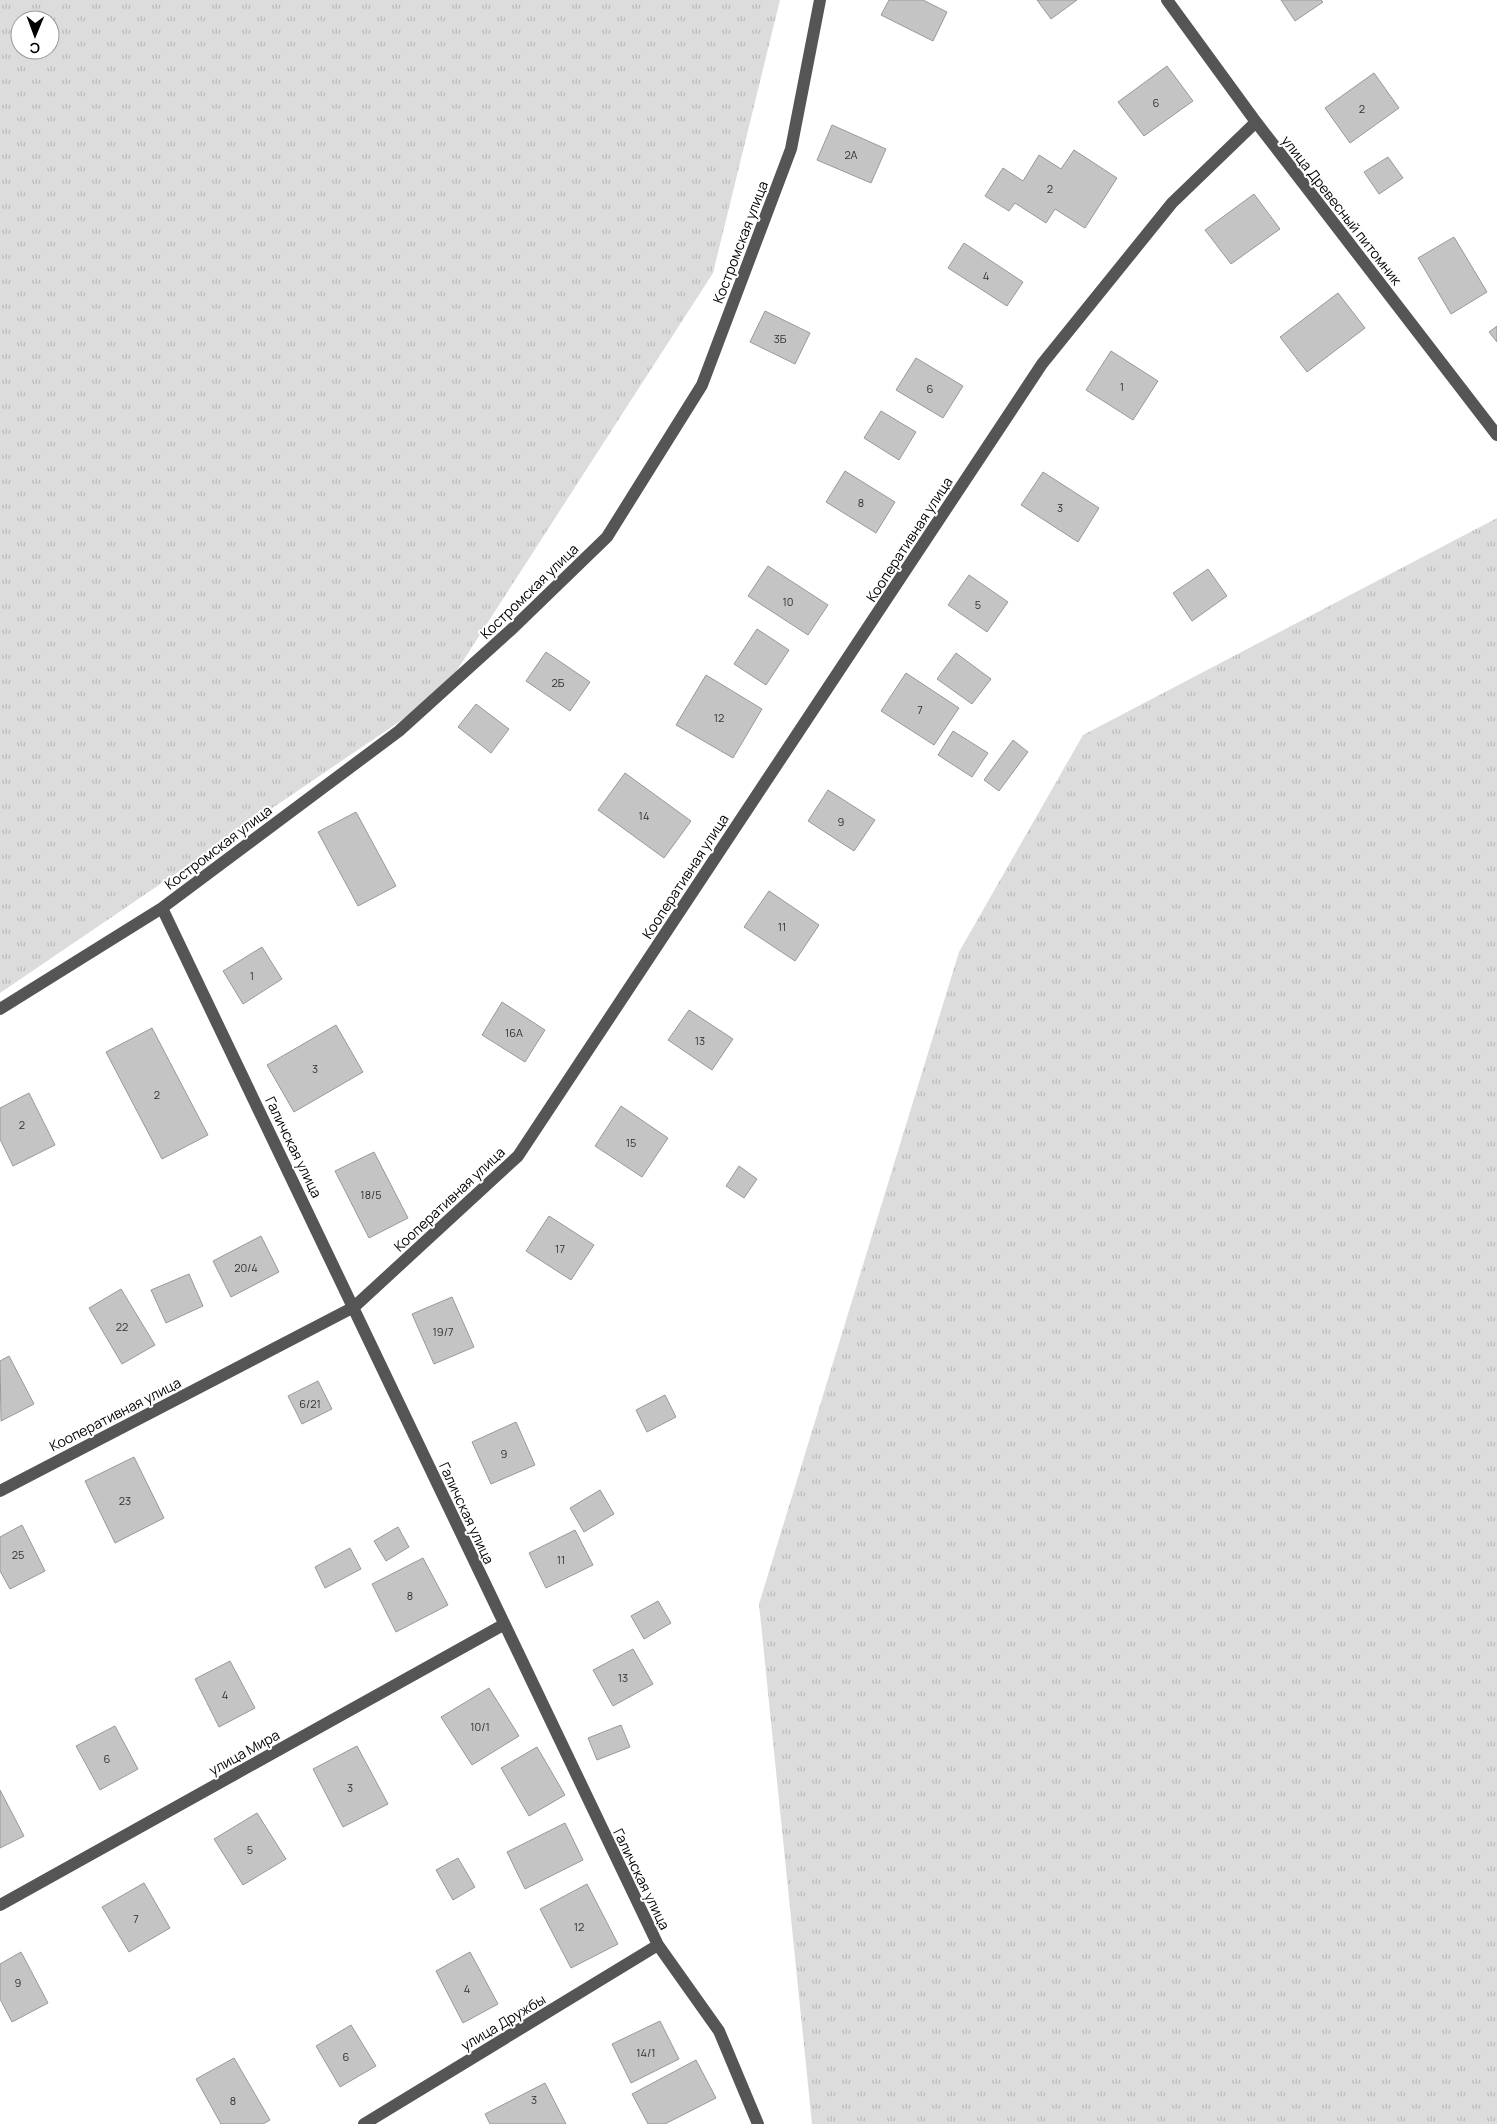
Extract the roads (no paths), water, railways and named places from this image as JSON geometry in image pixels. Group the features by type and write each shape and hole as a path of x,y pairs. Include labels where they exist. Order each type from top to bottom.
{"street":[{"name":"Костромская улица","path":"0,1009 162,908 399,731 513,628 607,537 702,385 791,149 820,0"},
{"name":"улица Древесный питомник","path":"1166,0 1256,122 1497,435"},
{"name":"Кооперативная улица","path":"0,1491 354,1307 518,1156 1042,364 1172,203 1256,122"},
{"name":"Галичская улица","path":"162,908 354,1307 503,1625 658,1945 719,2030 758,2124"},
{"name":"улица Мира","path":"0,1905 503,1625"},
{"name":"улица Дружбы","path":"364,2124 658,1945"}]}
